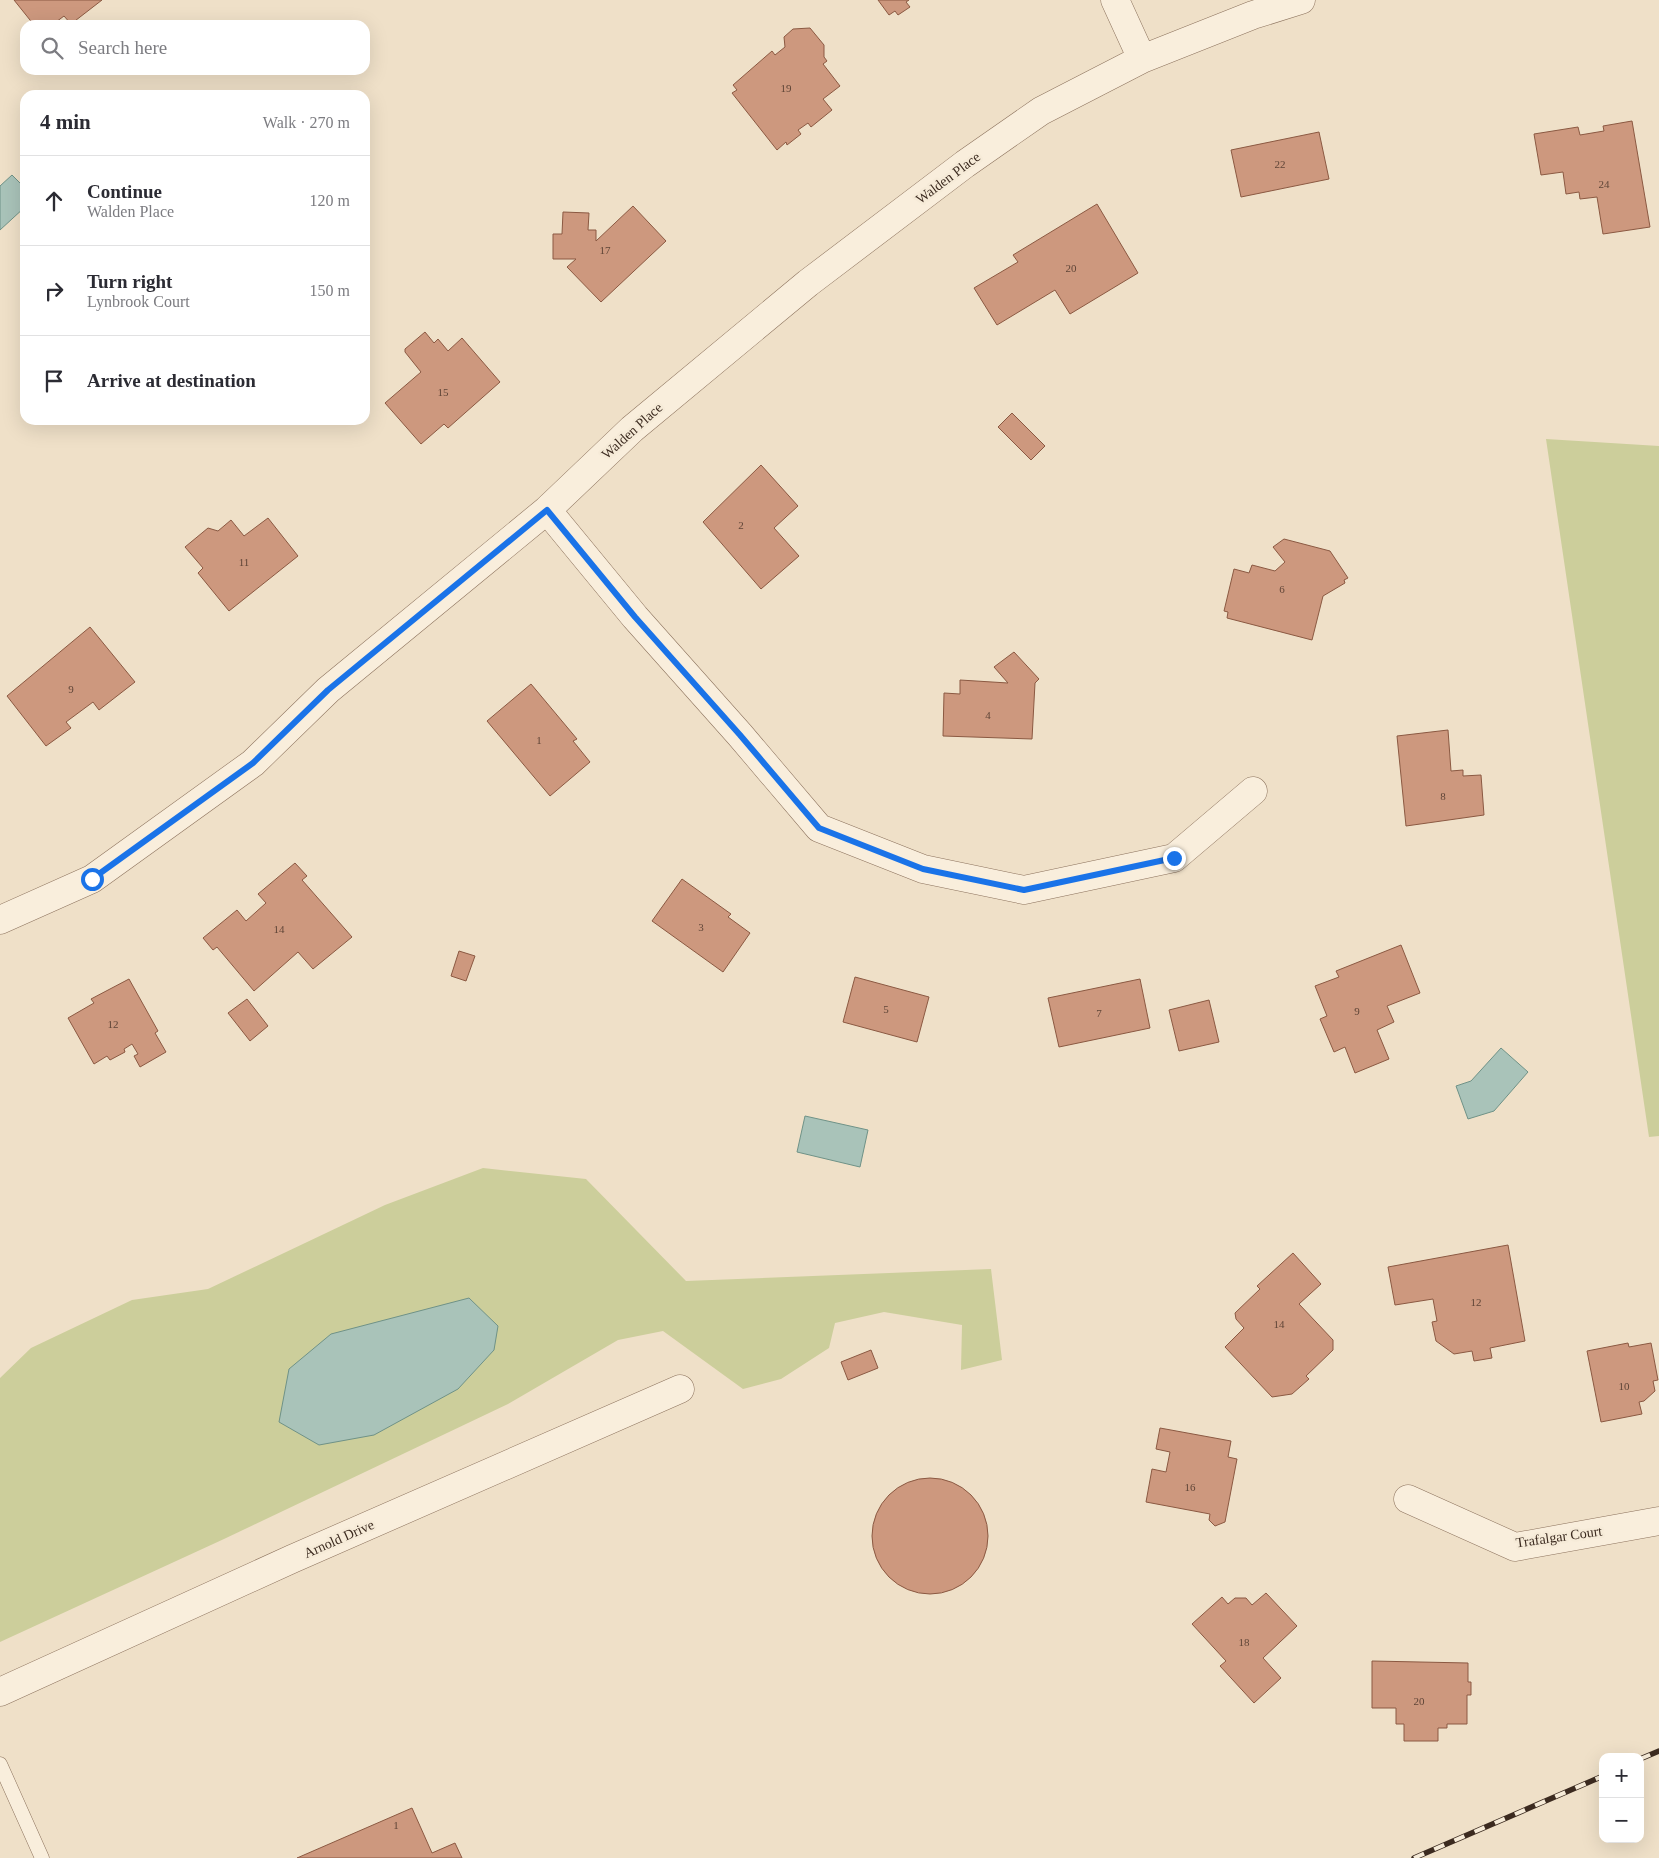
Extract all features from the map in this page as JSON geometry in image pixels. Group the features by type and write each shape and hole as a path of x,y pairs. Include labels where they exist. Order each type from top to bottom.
{"street":[{"path":"1115,0 1142,59"},
{"name":"Walden Place","path":"0,920 92,879 253,763 328,690 547,510 632,429 808,283 958,170 1041,111 1142,59 1253,15 1301,0"},
{"path":"547,510 635,617 740,735 819,828 923,869 1024,890 1174,858 1253,791"},
{"name":"Arnold Drive","path":"0,1692 292,1559 680,1389"},
{"name":"Trafalgar Court","path":"1408,1499 1515,1547 1659,1521"}],"lane":[{"path":"0,1764 42,1858"}],"green space":[{"path":"1546,439 1659,446 1659,1136 1649,1137"},
{"path":"483,1168 586,1179 686,1281 991,1269 1002,1360 961,1370 962,1325 884,1312 835,1323 829,1348 781,1379 743,1389 663,1331 618,1340 508,1404 224,1539 0,1642 0,1378 31,1348 132,1300 208,1289 385,1205"}],"shaded area":[{"path":"12,175 20,183 20,212 0,230 0,186"},
{"path":"1501,1048 1528,1072 1494,1111 1468,1119 1456,1086 1471,1081"},
{"path":"805,1116 868,1130 860,1167 797,1152"},
{"path":"469,1298 498,1326 494,1350 458,1389 374,1435 319,1445 279,1422 289,1369 331,1334"}],"building":[{"path":"14,0 102,0 76,20 68,20 64,16 59,20 30,20"},
{"path":"878,0 909,0 906,2 910,7 898,15 895,11 889,15"},
{"path":"810,28 824,45 824,57 827,61 823,64 840,86 823,99 832,110 811,127 808,123 798,130 801,134 787,145 786,142 777,150 732,93 737,90 733,85 772,51 775,55 785,47 784,37 793,29"},
{"path":"1632,121 1650,227 1603,234 1597,197 1580,199 1579,192 1566,194 1563,172 1541,175 1534,134 1578,127 1580,135 1604,131 1603,126"},
{"path":"1319,132 1329,179 1241,197 1231,150"},
{"path":"1097,204 1138,273 1070,314 1055,290 997,325 974,288 1018,262 1013,255"},
{"path":"633,206 666,241 601,302 567,267 576,259 553,259 553,234 562,234 563,212 589,213 588,230 596,230 596,241"},
{"path":"425,332 434,343 438,339 448,351 462,338 500,382 448,428 444,424 421,444 385,403 421,372 405,352 405,349"},
{"path":"1012,413 1045,446 1031,460 998,427"},
{"path":"761,465 798,506 774,528 799,556 761,589 703,522"},
{"path":"268,518 298,556 229,611 198,573 203,568 185,547 208,528 218,531 231,520 244,536"},
{"path":"1284,539 1330,551 1348,578 1344,580 1345,583 1323,596 1312,640 1227,618 1228,612 1224,611 1234,569 1249,573 1252,565 1275,571 1285,562 1273,547"},
{"path":"90,627 135,682 99,710 93,702 66,722 71,728 46,746 7,696"},
{"path":"1014,652 1039,679 1035,683 1032,739 943,736 944,693 960,694 960,680 1008,683 994,667"},
{"path":"531,684 577,739 573,741 590,762 550,796 487,721"},
{"path":"1448,730 1451,771 1463,770 1463,776 1481,775 1484,815 1406,826 1397,736"},
{"path":"295,863 307,876 302,880 352,937 313,969 298,952 254,991 217,947 213,950 203,938 237,910 246,921 266,903 258,894"},
{"path":"682,879 731,914 728,917 750,933 723,972 652,921"},
{"path":"1401,945 1420,993 1387,1006 1394,1022 1377,1030 1389,1059 1355,1073 1345,1047 1334,1052 1320,1019 1327,1016 1315,986 1339,977 1336,971"},
{"path":"459,951 475,956 466,981 451,976"},
{"path":"855,977 929,997 917,1042 843,1022"},
{"path":"129,979 158,1031 155,1033 166,1052 140,1067 134,1056 138,1054 132,1044 124,1049 125,1052 110,1060 107,1056 94,1064 68,1018 94,1003 91,999"},
{"path":"1140,979 1150,1028 1059,1047 1048,998"},
{"path":"247,999 268,1026 250,1041 228,1013"},
{"path":"1209,1000 1219,1042 1179,1051 1169,1010"},
{"path":"1508,1245 1525,1341 1490,1348 1492,1358 1474,1361 1472,1351 1454,1354 1436,1341 1432,1322 1437,1321 1433,1299 1395,1305 1388,1267"},
{"path":"1293,1253 1321,1284 1299,1304 1333,1340 1333,1350 1306,1376 1309,1379 1292,1394 1272,1397 1225,1347 1244,1328 1236,1319 1235,1313 1260,1289 1257,1286"},
{"path":"1628,1343 1629,1347 1651,1343 1658,1380 1653,1381 1655,1391 1644,1401 1639,1402 1642,1414 1601,1422 1587,1351"},
{"path":"871,1350 878,1368 848,1380 841,1362"},
{"path":"1160,1428 1231,1441 1228,1457 1237,1459 1225,1522 1215,1526 1209,1520 1210,1514 1146,1502 1152,1469 1166,1472 1170,1452 1156,1449"},
{"path":"930,1478 952,1482 971,1495 984,1514 988,1536 984,1558 971,1577 952,1590 930,1594 908,1590 889,1577 876,1558 872,1536 876,1514 889,1495 908,1482"},
{"path":"1266,1593 1297,1626 1263,1658 1281,1678 1254,1703 1220,1666 1226,1661 1192,1624 1222,1597 1228,1604 1235,1598 1246,1598 1252,1605"},
{"path":"1372,1661 1468,1663 1468,1682 1471,1682 1471,1695 1467,1695 1467,1724 1447,1724 1447,1728 1438,1728 1438,1741 1404,1741 1404,1724 1396,1724 1396,1708 1372,1708"},
{"path":"412,1808 432,1853 455,1843 462,1858 297,1858"}],"railway":[{"path":"1644,1757 1659,1751"},
{"path":"1414,1858 1599,1778"}],"route":[{"path":"92,879 253,763 328,690 547,510 635,617 740,735 819,828 923,869 1024,890 1174,858"}]}
